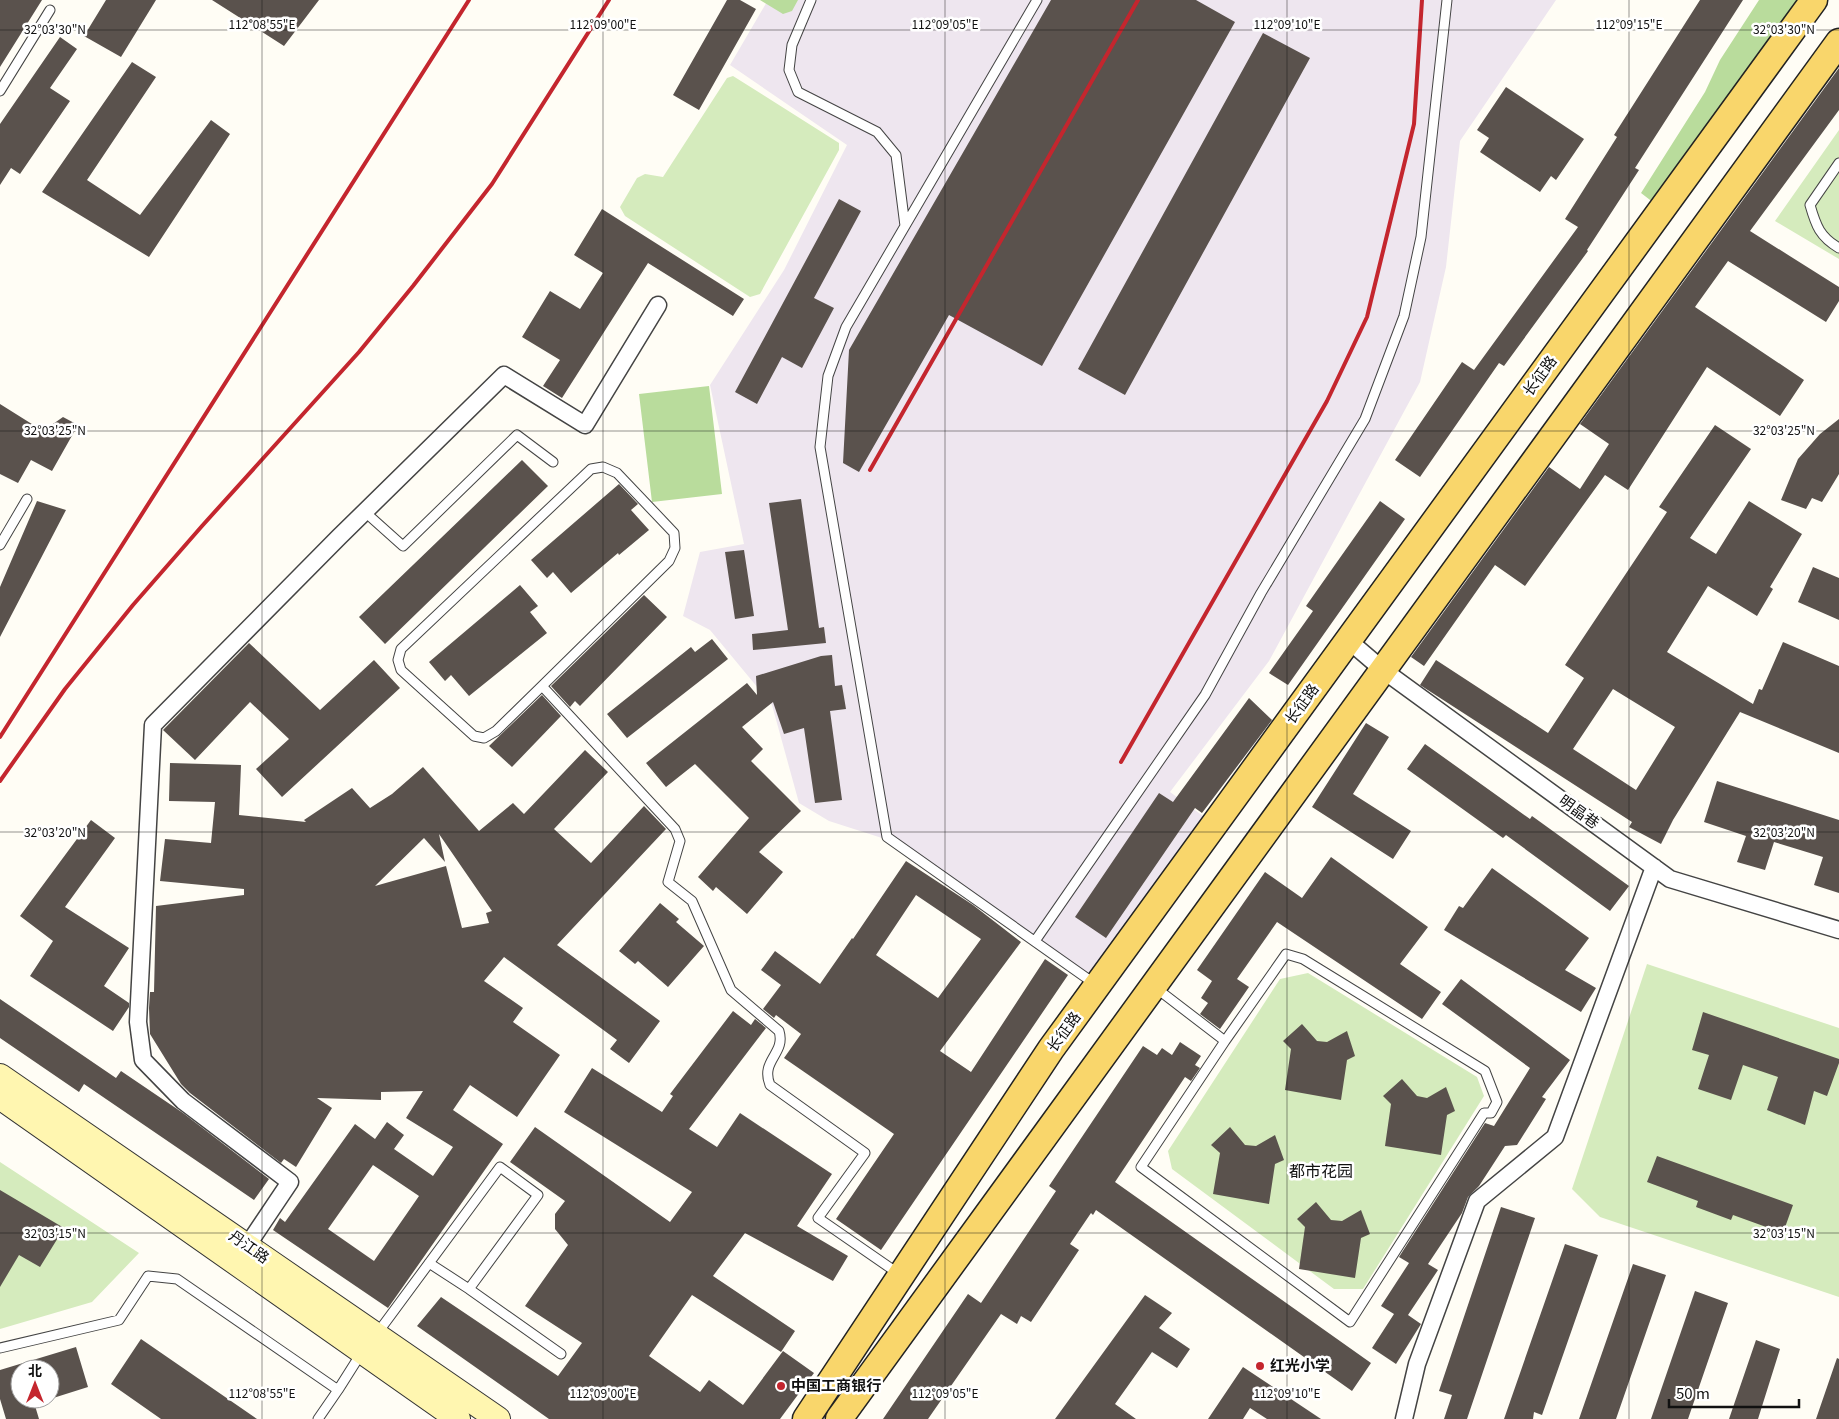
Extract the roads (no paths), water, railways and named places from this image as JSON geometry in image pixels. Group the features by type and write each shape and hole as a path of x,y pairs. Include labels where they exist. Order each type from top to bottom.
{"main road":[{"name":"长征路","path":"806,1419 1051,1049 1814,0"},
{"path":"839,1419 1839,42"},
{"name":"丹江路","path":"0,1076 247,1246 369,1343 458,1419"},
{"name":"丹江路","path":"0,1098 369,1343 498,1419"}],"street":[{"path":"247,1246 290,1182 183,1101 143,1060 138,1022 153,725 504,375 585,425 658,305"},
{"name":"明晶巷","path":"1348,640 1383,670 1670,879 1839,930"},
{"path":"1404,1419 1417,1364 1477,1201 1556,1137 1654,867"}],"lane":[{"path":"811,0 792,45 789,70 798,92 877,132 896,155 905,226"},
{"path":"1037,0 846,327 828,376 820,447 887,837 1097,986"},
{"path":"1034,941 1205,695 1261,593 1365,419 1404,316 1421,237 1438,96 1447,0"},
{"path":"0,91 50,10"},
{"path":"1839,163 1810,205 1815,223 1826,240 1839,248"},
{"path":"365,512 403,546 517,435 553,462"},
{"path":"603,466 617,473 674,533 675,548 669,561 542,686 496,731 484,738 474,736 401,670 398,660 401,649 591,469 603,466"},
{"path":"0,545 27,500"},
{"path":"542,686 675,829 680,841 668,882 692,901 731,990 779,1031 782,1038 780,1047 768,1065 767,1076 770,1085 865,1153 818,1218 901,1275"},
{"path":"1286,954 1303,960 1485,1071 1497,1102 1491,1113 1484,1113 1350,1322 1141,1167 1225,1041 1286,954"},
{"path":"1153,986 1225,1041"},
{"path":"318,1419 369,1343 500,1167 538,1195 469,1289"},
{"path":"429,1263 561,1354"},
{"path":"0,1348 119,1320 148,1276 177,1279 338,1390"}],"railway":[{"path":"0,737 469,0"},
{"path":"0,781 65,689 133,605 359,352 413,286 492,184 609,0"},
{"path":"870,470 1138,0"},
{"path":"1121,762 1327,401 1367,317 1414,124 1422,0"}],"place":[{"name":"红光小学","path":"1260,1366"},
{"name":"中国工商银行","path":"781,1386"}],"district":[{"name":"都市花园","path":"1321,1171"}]}
